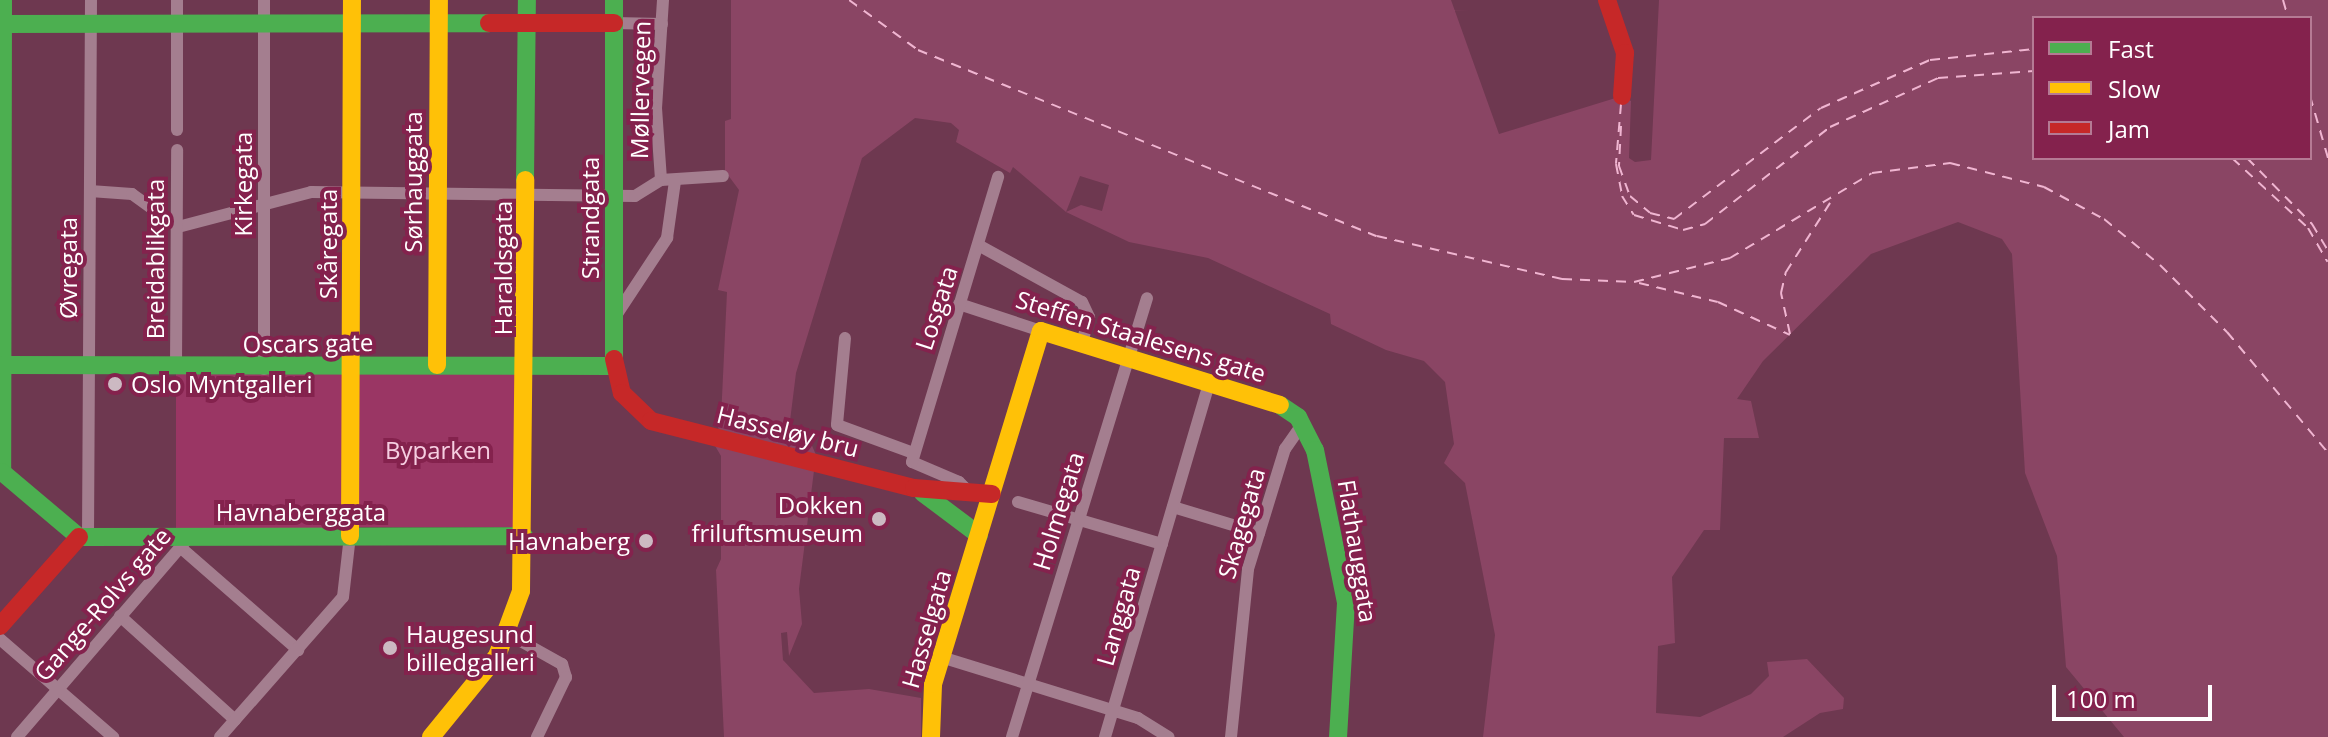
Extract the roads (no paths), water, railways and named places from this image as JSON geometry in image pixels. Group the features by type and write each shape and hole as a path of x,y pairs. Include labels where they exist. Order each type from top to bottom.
{"street":[{"path":"0,626 83,537 1,472 3,0"},
{"name":"Øvregata","path":"83,537 90,366 91,0"},
{"path":"177,0 177,130"},
{"name":"Kirkegata","path":"264,0 264,369"},
{"name":"Skåregata","path":"350,536 352,0"},
{"name":"Sørhauggata","path":"437,365 439,0"},
{"name":"Haraldsgata","path":"431,737 482,677 508,634 521,591 527,364 527,0"},
{"name":"Strandgata","path":"614,0 614,366 622,393 651,421"},
{"name":"Møllervegen","path":"661,180 656,108 663,0"},
{"path":"1595,0 1622,92 1625,53 1607,0"},
{"path":"2,24 662,24"},
{"name":"Breidablikgata","path":"176,368 177,150"},
{"name":"Møllervegen","path":"178,227 265,207 311,192 436,190 644,194 661,180 723,176"},
{"name":"Losgata","path":"913,453 980,246 998,177"},
{"name":"Møllervegen","path":"614,318 667,238 675,181"},
{"path":"90,191 132,194 178,227"},
{"path":"980,246 1082,302 1089,317 1082,343"},
{"name":"Holmegata","path":"1012,737 1147,298"},
{"name":"Steffen Staalesens gate","path":"959,304 1283,406 1303,423"},
{"name":"Hasselgata","path":"931,737 929,705 941,657 1041,331"},
{"path":"845,338 837,425 913,453 914,467 959,482 970,493"},
{"name":"Oscars gate","path":"2,365 264,369 527,364 614,366"},
{"name":"Langgata","path":"1105,737 1209,383"},
{"name":"Hasseløy bru","path":"651,421 914,488"},
{"name":"Skagegata","path":"1231,737 1243,591 1285,449 1303,423"},
{"name":"Flathauggata","path":"1303,423 1328,501 1346,603 1338,737"},
{"path":"914,488 992,494"},
{"path":"914,488 979,535"},
{"path":"1018,502 1162,544"},
{"path":"1173,507 1259,533"},
{"path":"220,737 298,650 348,588 350,536"},
{"name":"Havnaberggata","path":"83,537 185,541 350,536 524,536"},
{"path":"185,541 298,650"},
{"name":"Gange-Rolvs gate","path":"17,737 185,541"},
{"path":"120,616 235,720"},
{"path":"508,634 562,664 566,677 537,737"},
{"path":"0,639 113,737"},
{"path":"941,657 1113,710 1169,737"}],"place":[{"name":"Oslo Myntgalleri","path":"115,384"},
{"name":"Dokken friluftsmuseum","path":"879,519"},
{"name":"Havnaberg","path":"646,541"},
{"name":"Haugesund billedgalleri","path":"390,648"}],"park label":[{"name":"Byparken","path":"438,450"}]}
